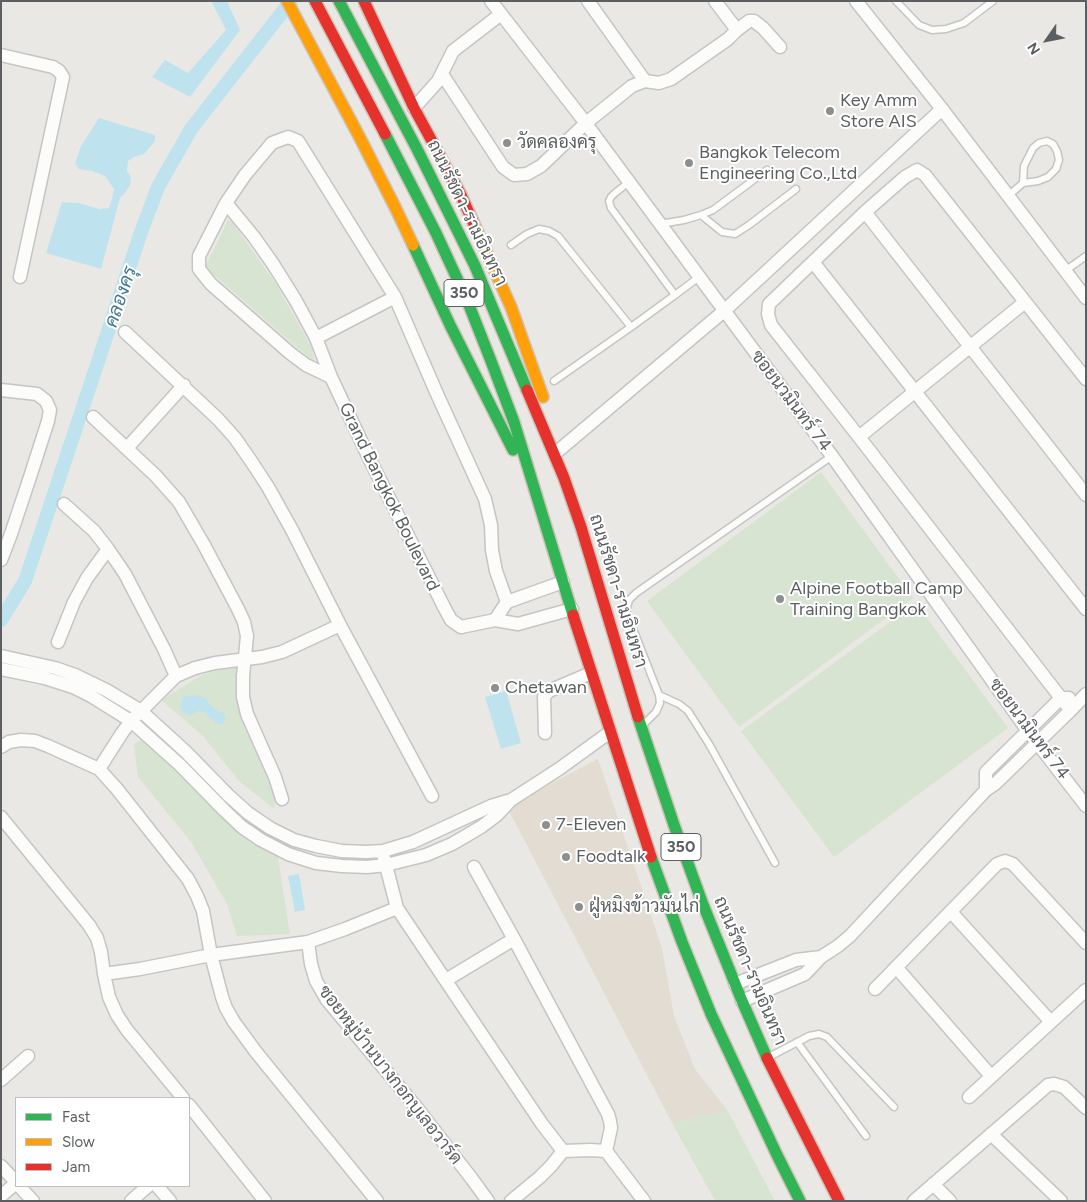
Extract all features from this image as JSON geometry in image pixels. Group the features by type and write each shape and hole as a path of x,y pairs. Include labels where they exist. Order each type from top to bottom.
{"main road":[{"name":"ถนนรัชดา-รามอินทรา","path":"315,1 432,225 467,300 492,361 514,422 591,673 656,872 711,1014 800,1201"},
{"name":"ถนนรัชดา-รามอินทรา","path":"339,1 418,150 475,266 501,326 564,478 582,527 641,727 696,885 742,1001 839,1201"},
{"path":"364,1 414,108 460,193 511,307 546,405 564,478"},
{"path":"290,5 390,198 450,324 537,498"}],"street":[{"name":"ซอยนวมินทร์ 74","path":"491,1 586,123 832,456 1028,731 1086,806"},
{"path":"588,1 645,81"},
{"path":"715,1 737,30"},
{"path":"856,1 942,109 1086,298"},
{"path":"414,108 438,81 453,51 501,14"},
{"path":"442,74 503,167 514,174 527,174 541,166 586,123 632,86 645,81 659,83 671,79 728,39 749,21 754,21 763,28 780,47"},
{"path":"1,55 53,67 63,76 20,277"},
{"path":"558,451 724,312 942,109"},
{"path":"331,377 290,353 211,284 199,269 199,256 226,203 245,175 272,143 288,137 298,141 395,297 485,499 491,525 492,550 496,571 507,602"},
{"path":"1072,710 770,325 769,304 865,212 905,177 917,170 925,174 1086,379"},
{"name":"Grand Bangkok Boulevard","path":"226,203 254,236 273,264 316,338 331,377 385,493 451,620 461,627 495,620 518,624 572,609"},
{"path":"865,212 1086,496"},
{"path":"812,262 1086,610"},
{"path":"316,338 395,297"},
{"path":"859,437 1026,302"},
{"path":"125,332 218,419 252,461 292,530 340,625 432,796"},
{"path":"127,448 184,386"},
{"path":"1,390 36,394 46,401 50,410 30,477 1,560"},
{"path":"93,417 156,476 179,502 204,544 244,622 247,636 242,676 243,697 247,714 276,777 282,799"},
{"path":"64,504 94,531 125,574 176,676"},
{"path":"58,642 74,602 87,578 108,550"},
{"path":"495,620 507,602 563,582"},
{"path":"99,770 131,721 176,676 195,668 215,663 262,657 282,652 340,625"},
{"path":"1,656 55,668 75,675 106,690 141,711 248,813 270,828 294,840 342,851 383,851 413,842 491,806 511,800"},
{"path":"1,669 45,678 73,687 91,696 131,721 180,765 224,810 261,840 288,854 316,863 342,866 367,867 386,865 426,855 452,844 497,816 511,800 559,769 610,732"},
{"path":"545,734 544,696 591,673"},
{"path":"986,790 986,772 1061,698 1084,696"},
{"path":"742,1001 806,974 821,957 850,936 986,790 996,783 1072,710 1084,696"},
{"path":"1,747 9,742 21,740 35,741 99,770 117,789 188,879 197,896 203,911 222,996 234,1022 256,1052 377,1201"},
{"path":"1,817 89,925 97,938 109,997 117,1015 127,1030 182,1097"},
{"path":"383,851 397,908 563,1151"},
{"path":"875,989 997,864 1005,861 1013,864 1086,943"},
{"path":"474,867 608,1114 611,1128 606,1151"},
{"path":"104,974 212,955 308,942 397,908"},
{"path":"951,912 1051,1022"},
{"path":"446,980 514,939"},
{"name":"ซอยหมู่บ้านบางกอกบูเลอวาร์ด","path":"308,942 316,981 328,1000 417,1108 488,1201"},
{"path":"735,984 796,960 821,957"},
{"path":"896,967 991,1076"},
{"path":"969,1097 1086,990"},
{"path":"1,1080 28,1056"},
{"path":"914,1201 1048,1085 1054,1084 1064,1087 1086,1108"},
{"path":"190,1106 265,1201"},
{"path":"991,1134 1061,1201"},
{"path":"516,1199 540,1177 563,1151 590,1150 606,1151 644,1201"},
{"path":"1,1166 15,1182"},
{"path":"1,1196 15,1184"},
{"path":"933,1184 950,1201"},
{"path":"20,1187 33,1201"},
{"path":"131,1201 147,1187"},
{"path":"158,1187 170,1201"}],"lane":[{"path":"896,1 919,25 932,30 946,29 964,23 993,1"},
{"path":"1008,196 1023,183 1038,181 1048,177 1056,169 1059,160 1053,144 1047,141 1039,143 1033,148 1024,166 1023,183"},
{"path":"660,224 684,220 712,210 766,170"},
{"path":"629,182 615,193 609,201 611,208 675,295"},
{"path":"701,215 722,232 735,234 796,190"},
{"path":"511,244 539,229 549,231 558,236 631,327"},
{"path":"1065,271 1086,256"},
{"path":"554,381 699,277"},
{"path":"641,727 656,712 660,703 626,611 629,600 636,593 832,456"},
{"path":"659,696 679,704 688,711 709,744 775,864"},
{"path":"768,1058 809,1036 819,1034 827,1038 894,1107"},
{"path":"797,1042 866,1136"}],"shaded area":[{"path":"598,759 662,948 674,1016 695,1069 728,1111 672,1123 507,807"}],"green space":[{"path":"229,218 276,284 312,348 315,363 205,267"},
{"name":"Alpine Football Camp Training Bangkok","path":"821,472 913,598 739,727 647,601"},
{"path":"916,603 1008,728 834,857 741,731"},
{"path":"242,663 240,701 273,780 276,798 274,809 238,780 203,736 161,700 202,675"},
{"path":"145,737 277,851 290,934 237,936 227,904 191,842 138,777 134,744"},
{"path":"728,1111 775,1201 715,1201 672,1123"}],"water":[{"path":"211,1 227,1 240,30 190,97 152,77 165,60 188,73 226,30"},
{"path":"99,118 155,135 155,141 144,154 128,161 127,170 131,178 130,185 120,198 101,269 46,253 62,202 79,203 99,209 109,208 114,189 105,176 79,169 75,163 81,146"},
{"path":"506,691 521,743 501,749 485,697"},
{"path":"193,695 207,700 219,712 224,713 226,718 222,724 218,724 206,712 198,711 190,715 183,712 180,708 183,697"},
{"path":"299,874 305,910 295,912 288,876"}],"waterway":[{"name":"คลองครุ","path":"1,620 25,581 141,232 158,187 191,129 291,1"}],"traffic: fast":[{"path":"339,1 418,151 475,266 527,390"},
{"path":"385,134 436,233 467,300 491,361 514,422 573,615"},
{"path":"413,245 450,325 513,450"},
{"path":"638,717 702,902 767,1058"},
{"path":"651,857 711,1014 800,1201"}],"traffic: slow":[{"path":"287,1 359,136 413,245"},
{"path":"474,224 511,307 543,397"}],"traffic: jam":[{"path":"315,1 385,134"},
{"path":"364,1 414,108 460,193 474,224"},
{"path":"527,390 564,478 581,527 638,717"},
{"path":"573,615 651,857"},
{"path":"767,1058 839,1201"}],"place":[{"name":"Key Amm Store AIS","path":"830,111"},
{"name":"วัดคลองครุ","path":"507,143"},
{"name":"Bangkok Telecom Engineering Co.,Ltd","path":"689,163"},
{"name":"Alpine Football Camp Training Bangkok","path":"780,599"},
{"name":"Chetawan","path":"495,688"},
{"name":"7-Eleven","path":"546,825"},
{"name":"Foodtalk","path":"566,857"},
{"name":"ฝู่หมิงข้าวมันไก่","path":"579,907"}]}
